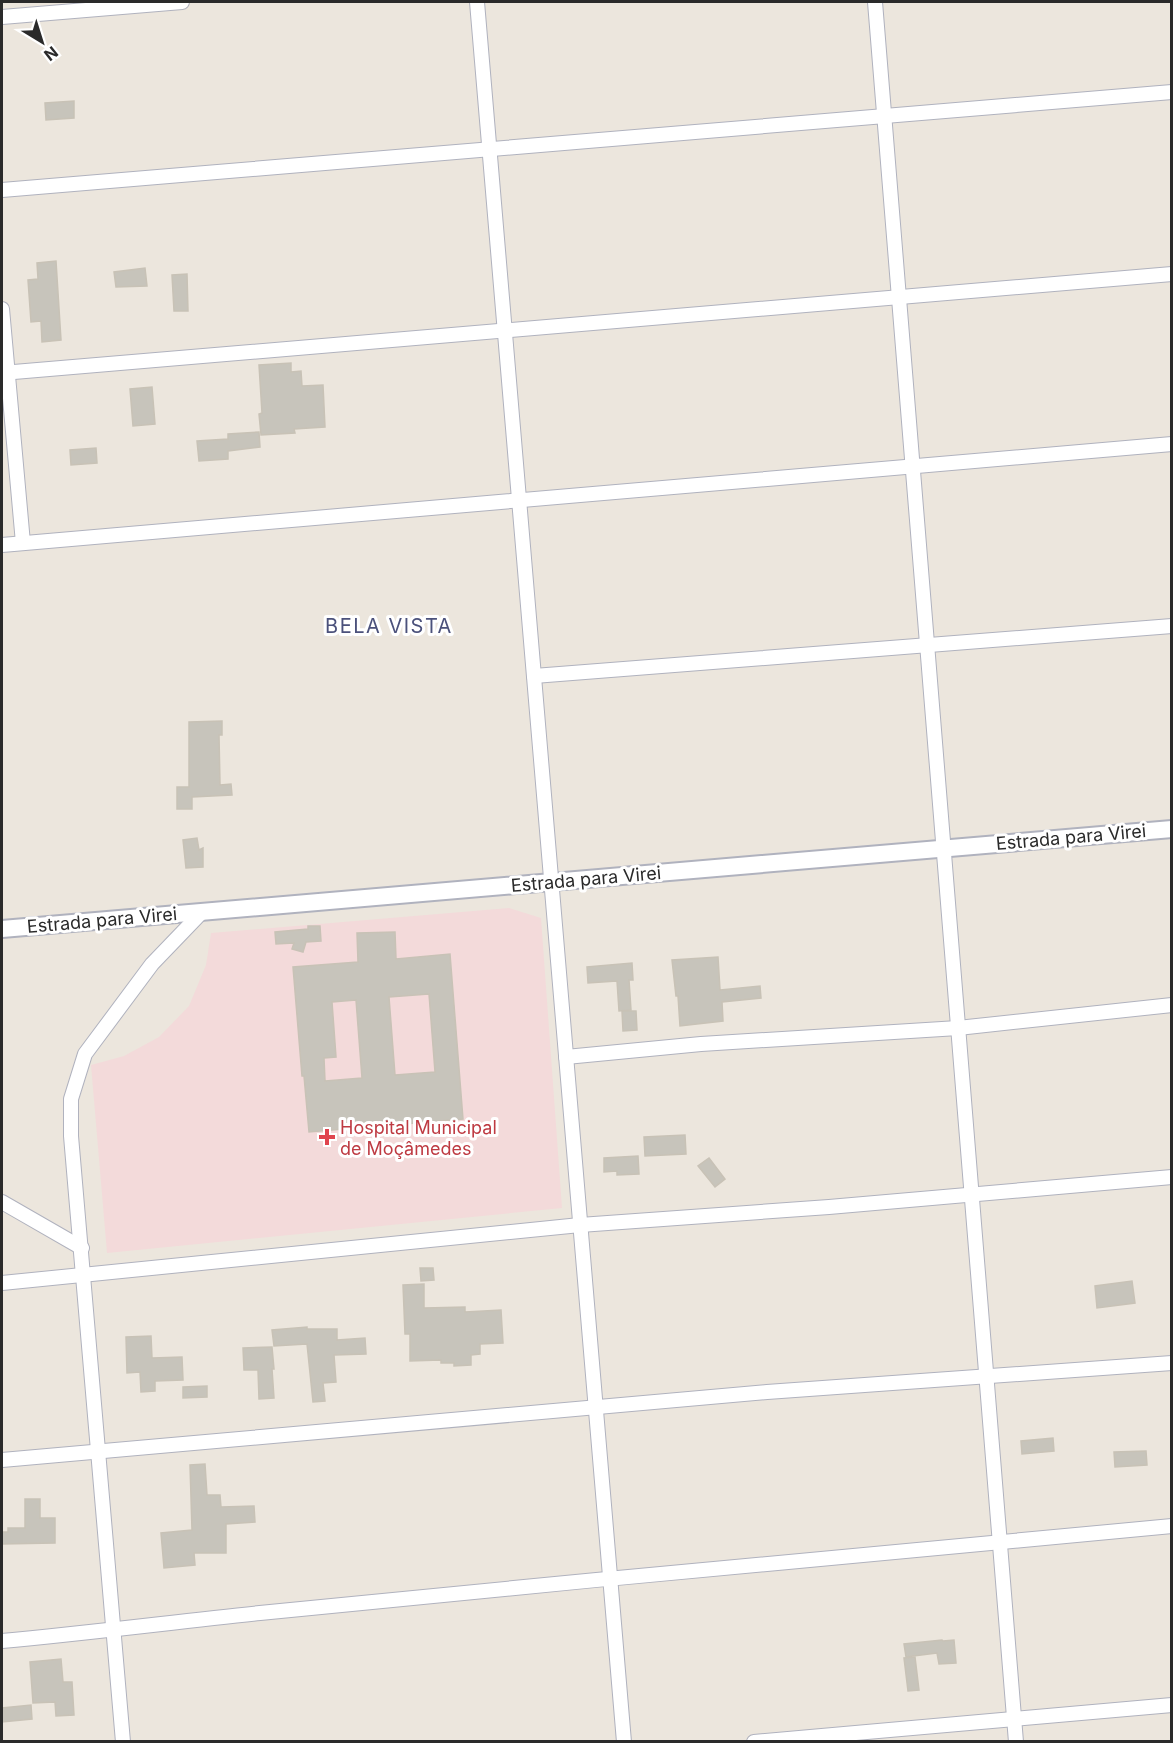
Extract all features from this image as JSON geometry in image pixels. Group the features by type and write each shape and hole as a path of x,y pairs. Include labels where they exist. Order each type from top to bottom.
{"street":[{"path":"2,17 182,2"},
{"path":"477,2 624,1742"},
{"path":"875,2 1016,1742"},
{"path":"2,190 1172,92"},
{"path":"4,373 1172,274"},
{"path":"2,309 4,373 23,543"},
{"path":"2,545 1172,444"},
{"path":"534,676 1172,626"},
{"name":"Estrada para Virei","path":"2,929 1172,829"},
{"path":"123,1742 71,1136 71,1099 85,1054 152,964 202,912"},
{"path":"566,1057 701,1044 958,1028 1172,1005"},
{"path":"2,1283 580,1225 1172,1177"},
{"path":"2,1202 82,1248"},
{"path":"2,1460 767,1392 1172,1363"},
{"path":"2,1641 218,1617 1172,1526"},
{"path":"754,1742 1172,1706"}],"shaded area":[{"name":"Hospital Municipal de Moçâmedes","path":"509,908 541,918 562,1208 107,1253 91,1065 124,1056 159,1037 189,1006 206,965 211,933"}],"building":[{"path":"74,101 74,118 46,120 45,103"},
{"path":"56,261 61,340 42,342 41,321 31,322 28,280 38,279 37,263"},
{"path":"145,268 147,286 116,287 114,272"},
{"path":"187,274 188,311 174,311 172,275"},
{"path":"291,363 291,372 301,371 302,386 323,385 325,427 294,429 295,433 261,435 259,365"},
{"path":"152,387 155,424 133,426 130,389"},
{"path":"259,432 260,447 228,451 228,459 199,461 197,441 228,439 228,434"},
{"path":"96,448 97,463 71,465 70,450"},
{"path":"222,721 222,735 219,735 220,785 231,784 232,795 192,797 192,809 177,809 177,787 189,787 189,722"},
{"path":"197,838 199,850 203,848 203,867 186,868 183,840"},
{"path":"308,926 320,926 321,941 306,942 303,952 292,949 294,943 276,944 275,932 308,929"},
{"path":"395,932 396,959 450,954 463,1119 309,1132 293,967 358,962 357,933","holes":["429,994 435,1072 395,1075 389,997","356,1000 362,1078 325,1081 324,1058 336,1057 332,1002"]},
{"path":"718,957 720,990 760,986 761,998 722,1002 723,1021 680,1026 672,960"},
{"path":"632,963 633,980 629,980 631,1010 619,1011 617,981 588,983 587,967"},
{"path":"622,1011 636,1011 637,1030 623,1031"},
{"path":"685,1135 686,1154 645,1156 644,1137"},
{"path":"638,1156 639,1174 617,1175 617,1171 604,1172 604,1158"},
{"path":"709,1158 725,1179 715,1187 698,1166"},
{"path":"420,1268 433,1268 434,1280 421,1281"},
{"path":"1132,1281 1135,1303 1097,1308 1095,1286"},
{"path":"424,1284 424,1308 465,1307 465,1312 501,1310 503,1343 480,1344 480,1354 471,1355 471,1365 454,1366 454,1363 441,1363 441,1360 410,1361 410,1334 405,1334 403,1285"},
{"path":"307,1327 307,1329 337,1329 337,1340 365,1338 366,1354 334,1355 336,1382 323,1383 325,1401 313,1402 307,1344 274,1346 272,1330"},
{"path":"151,1336 152,1358 182,1357 183,1380 155,1381 155,1391 141,1392 140,1372 127,1373 126,1337"},
{"path":"272,1347 274,1398 259,1399 258,1370 244,1370 243,1348"},
{"path":"207,1386 207,1397 183,1398 183,1387"},
{"path":"1053,1438 1054,1451 1022,1454 1021,1441"},
{"path":"1146,1451 1147,1465 1115,1467 1114,1452"},
{"path":"205,1464 207,1495 220,1495 221,1507 254,1506 255,1522 226,1524 226,1553 194,1553 195,1565 164,1568 161,1533 192,1530 190,1465"},
{"path":"25,1499 40,1499 40,1518 55,1518 55,1543 2,1544 2,1532 8,1532 8,1528 25,1528"},
{"path":"954,1640 956,1663 939,1664 937,1653 906,1657 904,1644"},
{"path":"915,1657 919,1690 908,1691 904,1658"},
{"path":"61,1659 63,1682 72,1682 74,1715 56,1716 55,1702 33,1703 30,1662"},
{"path":"31,1705 32,1719 2,1722 2,1708"}],"place":[{"name":"Hospital Municipal de Moçâmedes","path":"327,1137"}],"district":[{"name":"BELA VISTA","path":"389,626"}]}
